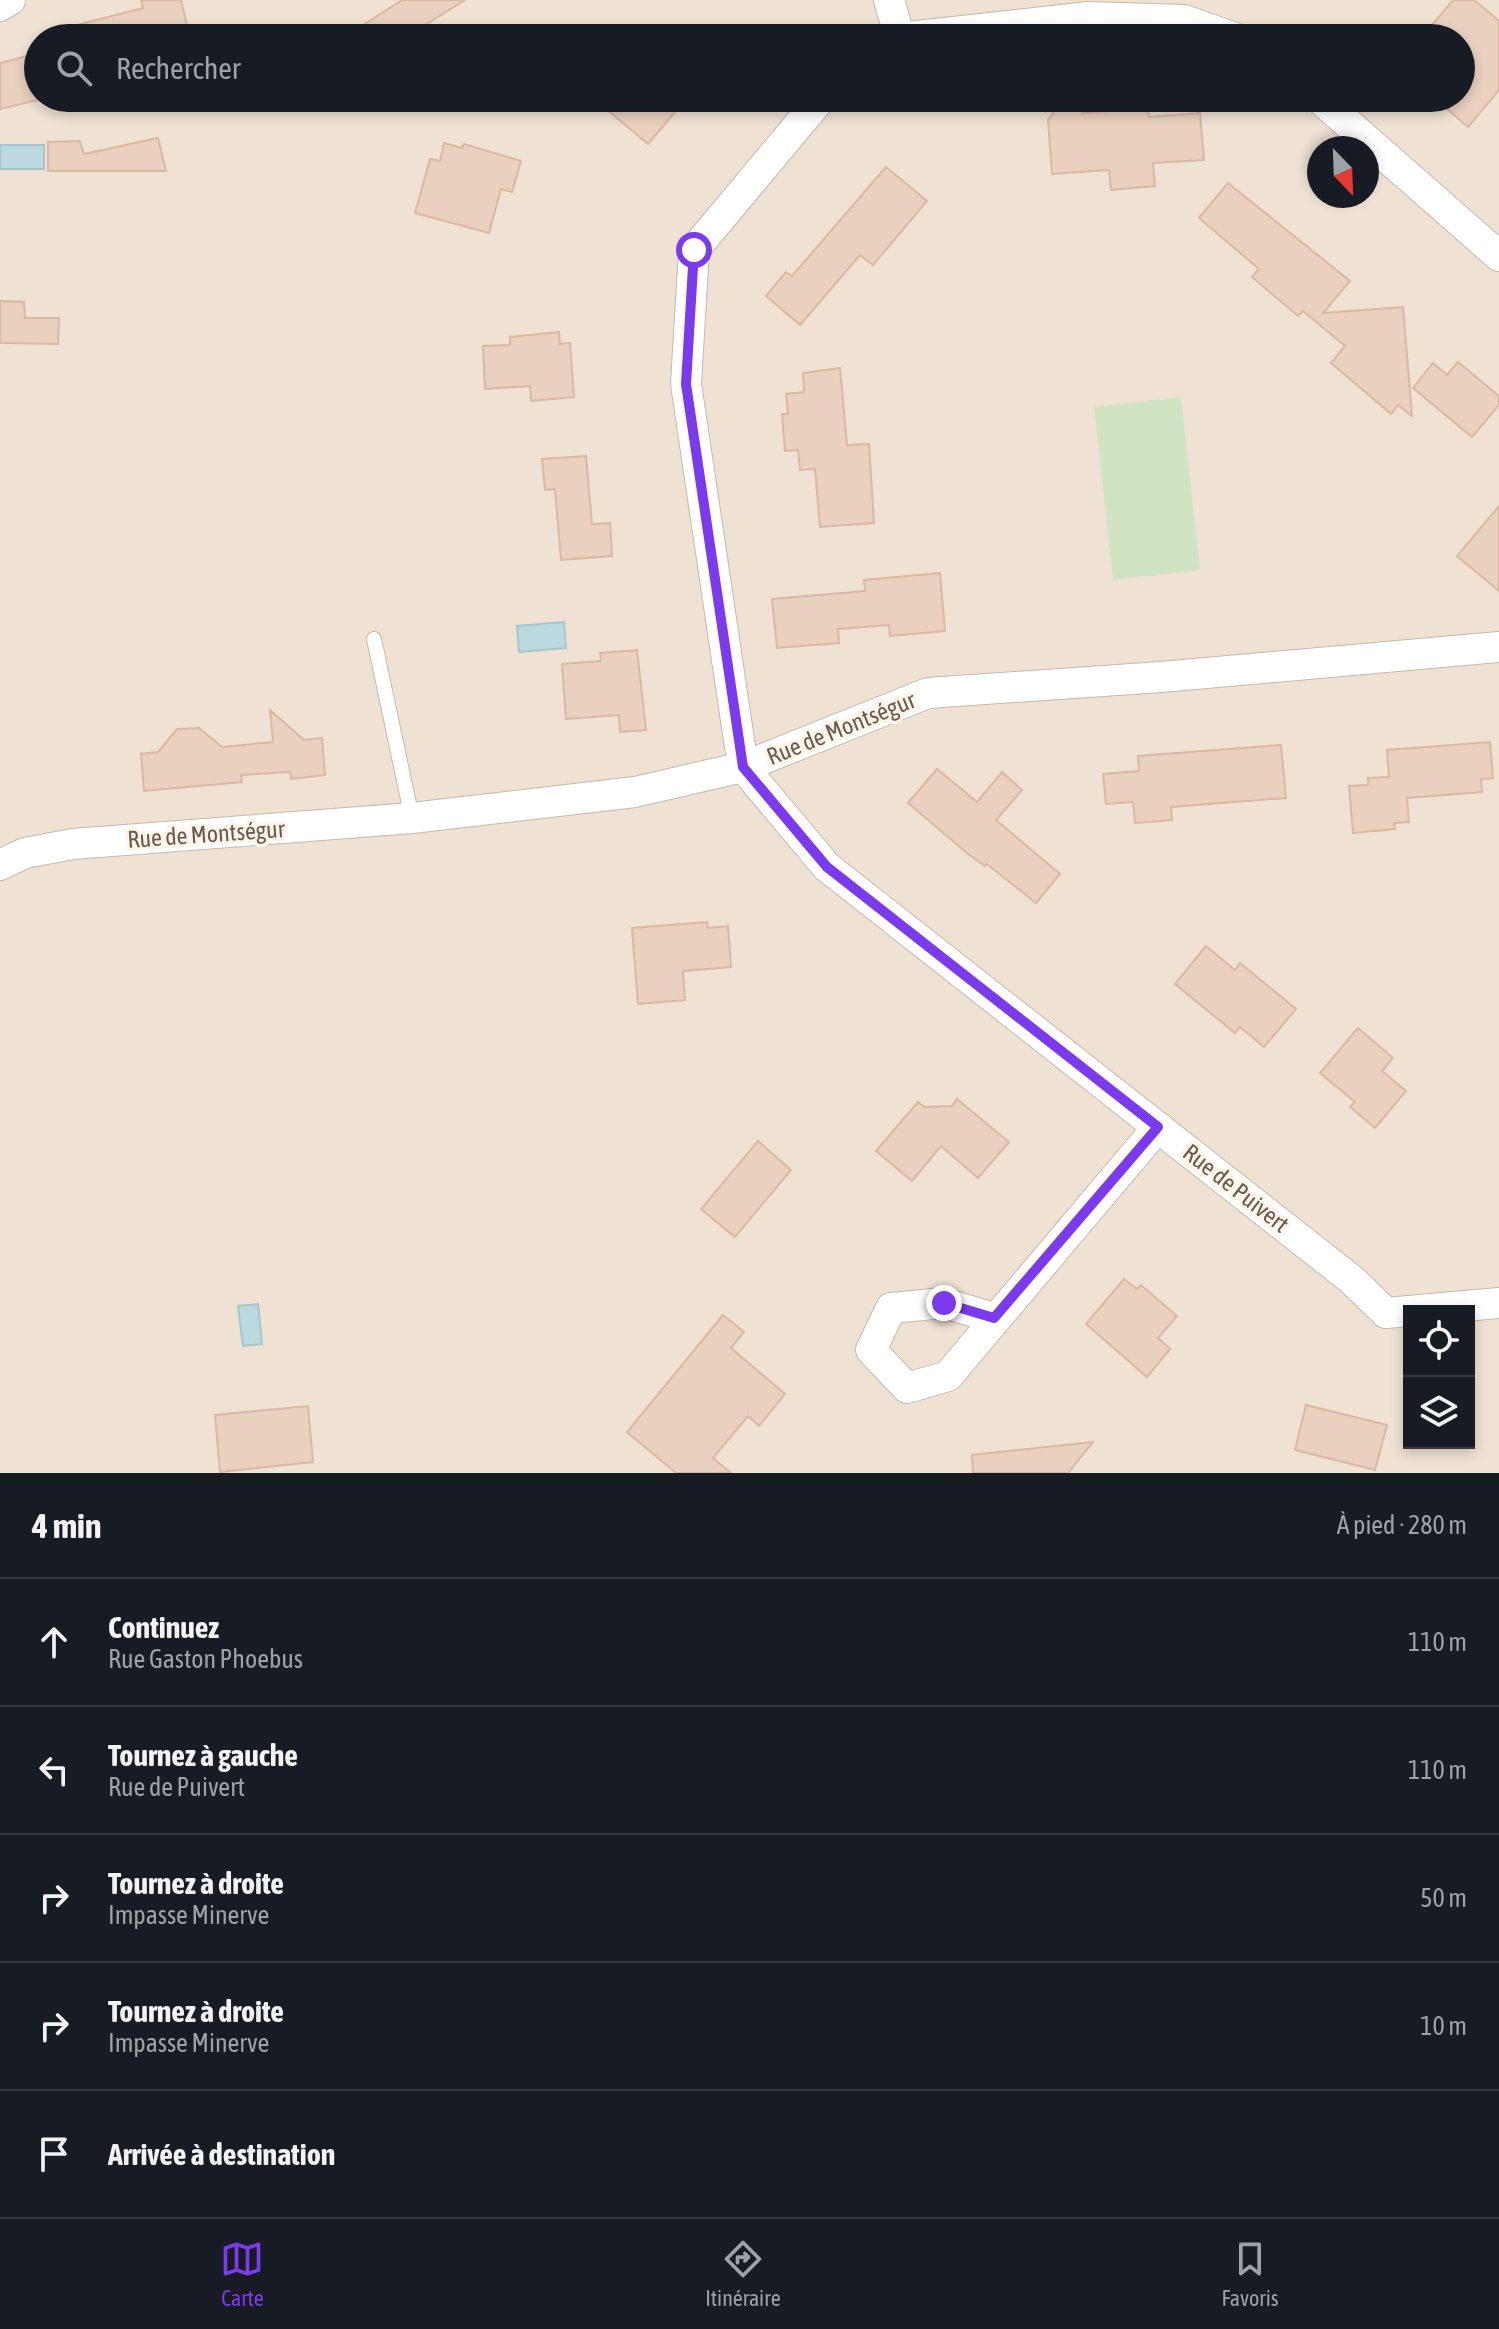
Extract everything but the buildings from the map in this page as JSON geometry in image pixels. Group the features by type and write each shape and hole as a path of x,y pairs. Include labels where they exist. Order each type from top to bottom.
{"street":[{"path":"0,6 10,0"},
{"path":"889,0 896,24"},
{"path":"1025,24 1088,17 1184,20 1195,24"},
{"path":"743,767 686,384 694,250 809,112"},
{"path":"1335,112 1499,256"},
{"name":"Rue de Montségur","path":"0,865 25,853 73,844 412,818 635,792 743,767 928,693 1161,677 1499,647"},
{"name":"Rue de Puivert","path":"743,767 827,867 1352,1280 1386,1313 1403,1312"},
{"path":"994,1318 1158,1127"},
{"name":"Rue de Puivert","path":"1475,1305 1499,1303"}],"lane":[{"path":"374,639 412,818"}],"shaded area":[{"path":"0,0 1499,0 1499,1473 0,1473"}],"green space":[{"path":"1181,397 1200,570 1113,580 1094,407"}],"water":[{"path":"0,145 44,145 44,169 0,169"},
{"path":"564,622 566,648 519,652 517,626"},
{"path":"258,1304 262,1344 243,1346 238,1306"}],"route":[{"path":"694,250 686,384 743,767 827,867 1158,1127 994,1318 944,1303"}]}
